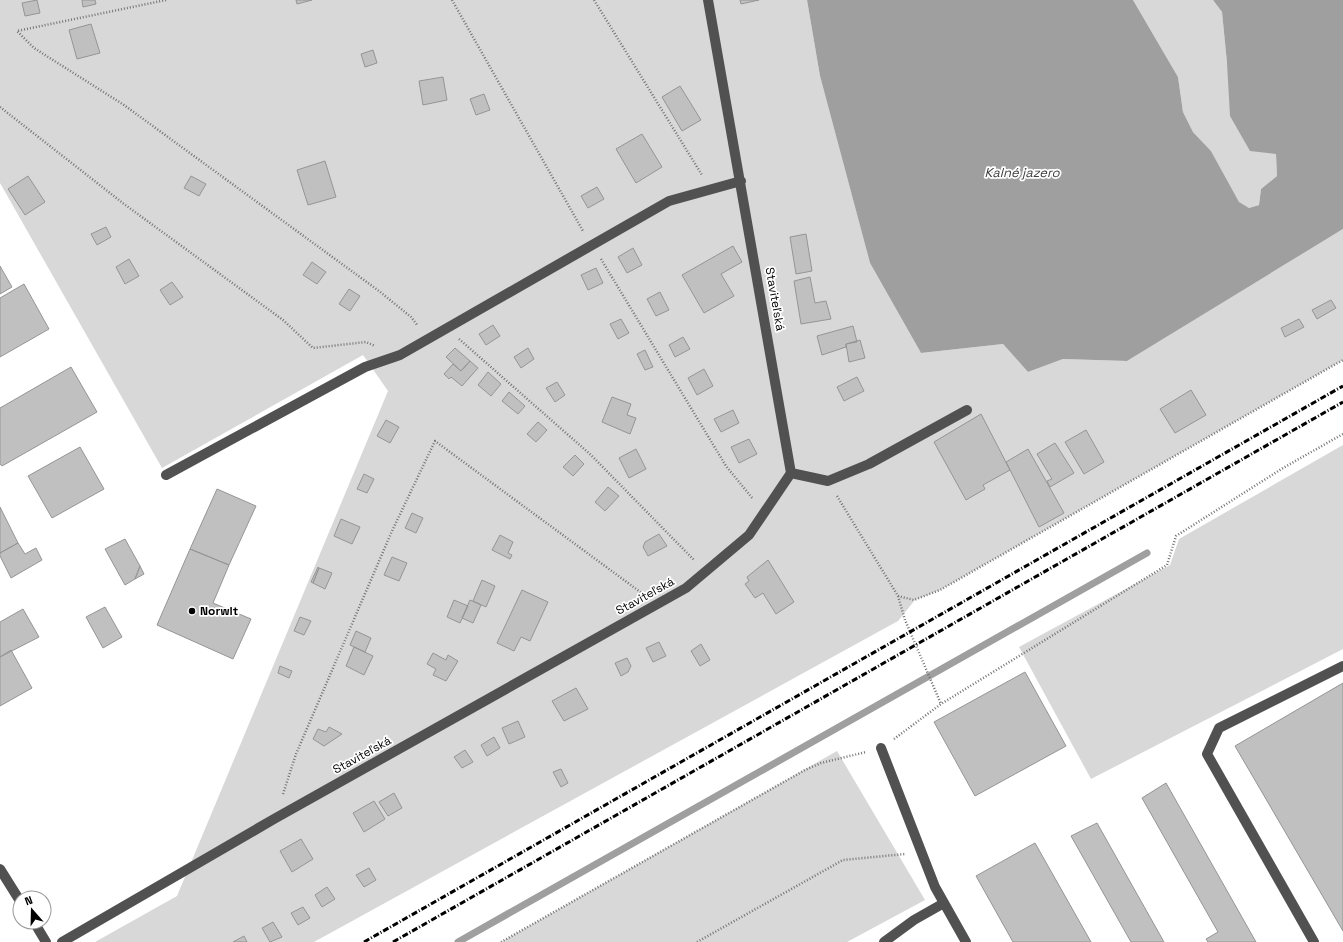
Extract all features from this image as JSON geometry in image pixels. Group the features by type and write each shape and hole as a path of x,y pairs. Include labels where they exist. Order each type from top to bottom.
{"street":[{"name":"Staviteľská","path":"62,942 274,819 686,588 749,535 791,473 741,181 708,0"},
{"path":"166,475 364,367 400,355 669,201 741,181"},
{"path":"791,473 828,481 869,464 967,410"},
{"path":"1314,942 1207,754 1219,728 1343,666"},
{"path":"881,748 935,887 966,942"},
{"path":"0,868 13,890"},
{"path":"884,942 914,920 944,903"},
{"path":"39,930 46,942"}],"path":[{"path":"166,0 17,31 34,48 124,105 380,291 411,317"},
{"path":"452,0 577,221"},
{"path":"594,0 710,190"},
{"path":"0,108 124,204 283,320 313,348 366,342"},
{"path":"592,245 726,466 764,513"},
{"path":"446,328 591,455 706,571"},
{"path":"898,596 914,600 940,590 1343,360"},
{"path":"501,942 805,770 821,763 881,748 941,704 1166,565 1176,536 1283,468 1343,434"},
{"path":"274,819 296,754 392,531 435,441 657,604"},
{"path":"828,481 898,596 905,620 941,704"},
{"path":"697,942 843,860 922,853"}],"shaded area":[{"path":"0,0 807,0 820,76 870,263 921,353 1003,344 1028,372 1063,359 1127,361 1343,229 1343,360 940,590 915,600 898,621 314,942 95,942 177,896 388,391 363,355 162,468 0,183"},
{"path":"1133,0 1213,0 1222,12 1227,63 1276,153 1277,176 1261,189 1259,205 1249,208 1239,203 1211,151 1193,132 1183,112 1178,77"},
{"path":"1343,445 1343,649 1091,779 1019,647 1170,565 1179,539"},
{"path":"837,751 925,900 847,942 501,942"}],"water":[{"name":"Kalné jazero","path":"807,0 1133,0 1178,77 1183,112 1193,132 1211,151 1239,202 1249,208 1259,205 1261,189 1277,176 1276,154 1250,151 1230,116 1222,12 1213,0 1343,0 1343,229 1127,361 1063,359 1028,372 1003,344 921,353 870,263 820,76"}],"building":[{"path":"37,0 40,13 25,16 22,3"},
{"path":"82,0 95,0 96,4 83,7"},
{"path":"296,0 312,0 297,4"},
{"path":"740,0 759,0 741,4"},
{"path":"91,24 100,53 77,59 69,30"},
{"path":"373,50 377,63 365,67 361,54"},
{"path":"443,77 447,100 423,105 419,81"},
{"path":"680,86 701,120 682,131 662,97"},
{"path":"484,94 490,110 476,115 470,99"},
{"path":"642,134 662,167 636,183 616,149"},
{"path":"325,161 336,197 308,205 297,170"},
{"path":"28,176 45,202 25,215 8,189"},
{"path":"191,176 206,184 199,196 184,188"},
{"path":"597,187 604,199 588,208 581,196"},
{"path":"106,227 111,237 97,245 91,234"},
{"path":"806,234 812,271 796,274 790,237"},
{"path":"733,246 742,262 721,274 734,296 704,313 682,275"},
{"path":"633,248 642,265 627,273 618,257"},
{"path":"129,259 139,276 125,284 116,267"},
{"path":"312,262 326,272 317,284 303,275"},
{"path":"0,266 12,287 0,294"},
{"path":"596,268 603,283 588,290 581,275"},
{"path":"810,277 815,303 826,301 831,319 801,324 794,281"},
{"path":"172,282 183,297 170,305 160,290"},
{"path":"24,284 49,329 0,357 0,298"},
{"path":"349,289 360,296 350,311 339,304"},
{"path":"660,292 669,310 656,316 647,299"},
{"path":"1331,300 1336,308 1317,319 1312,310"},
{"path":"621,319 629,333 618,339 610,324"},
{"path":"1299,319 1304,327 1285,337 1281,328"},
{"path":"493,325 500,336 486,345 479,334"},
{"path":"853,326 857,342 846,344 846,347 822,355 817,336"},
{"path":"683,337 690,349 675,357 669,345"},
{"path":"860,340 865,358 849,362 846,344"},
{"path":"455,348 470,361 461,371 446,357"},
{"path":"528,348 534,359 521,368 514,357"},
{"path":"645,350 653,367 645,370 637,354"},
{"path":"470,361 478,368 462,386 451,377 449,379 444,374 453,364 461,371"},
{"path":"71,367 97,412 2,466 0,464 0,408"},
{"path":"704,369 713,386 697,395 688,378"},
{"path":"488,372 501,384 491,396 478,385"},
{"path":"857,377 864,391 844,401 837,387"},
{"path":"557,382 565,395 555,402 546,388"},
{"path":"1191,390 1206,415 1175,433 1160,409"},
{"path":"509,392 525,406 518,414 502,401"},
{"path":"612,397 631,404 627,415 636,418 630,434 602,422"},
{"path":"733,410 739,423 721,432 714,419"},
{"path":"981,414 1010,470 983,485 985,489 966,500 934,442"},
{"path":"386,420 399,427 390,443 377,436"},
{"path":"538,422 547,430 536,442 527,434"},
{"path":"1086,430 1104,462 1084,474 1065,442"},
{"path":"749,439 757,454 739,463 731,447"},
{"path":"1055,443 1074,473 1050,487 1047,481 1052,479 1037,454"},
{"path":"80,447 104,489 52,518 28,476"},
{"path":"636,449 646,469 629,478 619,458"},
{"path":"1028,449 1064,513 1039,527 1006,462"},
{"path":"575,455 584,464 573,476 563,467"},
{"path":"364,474 374,479 367,493 357,489"},
{"path":"608,487 619,496 605,511 595,502"},
{"path":"217,489 256,506 229,565 190,549"},
{"path":"0,507 18,543 0,553"},
{"path":"412,513 423,518 416,533 405,528"},
{"path":"341,519 360,527 352,544 334,536"},
{"path":"659,534 667,546 648,556 643,547 645,542"},
{"path":"500,535 513,542 508,553 512,555 510,559 492,550"},
{"path":"125,539 140,566 135,579 125,585 105,549"},
{"path":"18,543 25,554 36,548 42,560 11,578 0,556 0,553"},
{"path":"190,549 229,565 213,603 251,619 233,659 157,625"},
{"path":"392,557 407,563 399,581 384,575"},
{"path":"768,560 794,602 776,614 763,593 755,598 745,584 749,581 747,577"},
{"path":"140,566 144,574 135,579"},
{"path":"318,567 319,568 313,583 311,582"},
{"path":"319,568 332,573 325,589 313,583"},
{"path":"482,580 495,586 486,607 473,601"},
{"path":"522,590 548,602 530,641 521,637 514,651 497,643"},
{"path":"454,600 468,606 460,623 447,617"},
{"path":"470,600 481,605 473,623 462,618"},
{"path":"105,607 122,637 103,648 86,617"},
{"path":"23,609 39,637 0,657 0,622"},
{"path":"300,617 311,621 304,635 294,631"},
{"path":"356,631 371,638 365,652 350,645"},
{"path":"659,642 666,656 653,662 646,648"},
{"path":"701,644 710,660 700,666 691,651"},
{"path":"354,647 373,656 364,675 346,666"},
{"path":"11,650 32,688 0,706 0,657"},
{"path":"433,653 446,660 448,655 458,661 446,681 433,675 436,669 427,664"},
{"path":"627,658 631,666 628,672 621,676 615,663"},
{"path":"280,666 292,671 289,678 278,673"},
{"path":"1025,672 1066,746 975,796 934,722"},
{"path":"1343,683 1343,931 1235,746"},
{"path":"576,688 588,709 564,721 552,701"},
{"path":"518,721 525,737 509,744 502,728"},
{"path":"329,727 342,734 324,746 313,739 318,729 326,732"},
{"path":"494,737 500,748 487,756 481,745"},
{"path":"465,750 473,762 462,768 454,757"},
{"path":"561,769 568,783 561,787 553,772"},
{"path":"1166,783 1256,942 1208,942 1206,939 1218,932 1142,798"},
{"path":"394,793 402,808 388,816 379,802"},
{"path":"374,801 385,819 364,832 353,813"},
{"path":"1097,823 1164,942 1131,942 1071,836"},
{"path":"301,839 313,859 292,872 280,851"},
{"path":"1035,843 1091,942 1013,942 976,876"},
{"path":"369,868 376,880 364,887 356,875"},
{"path":"327,887 335,899 322,907 315,895"},
{"path":"303,907 310,918 298,925 291,913"},
{"path":"273,922 282,937 270,942 262,928"},
{"path":"244,936 247,942 233,942"}],"waterway":[{"path":"458,942 1147,553"}],"railway":[{"path":"364,942 1343,386"},
{"path":"393,942 1343,402"}],"place":[{"name":"Norwit","path":"192,611"}]}
